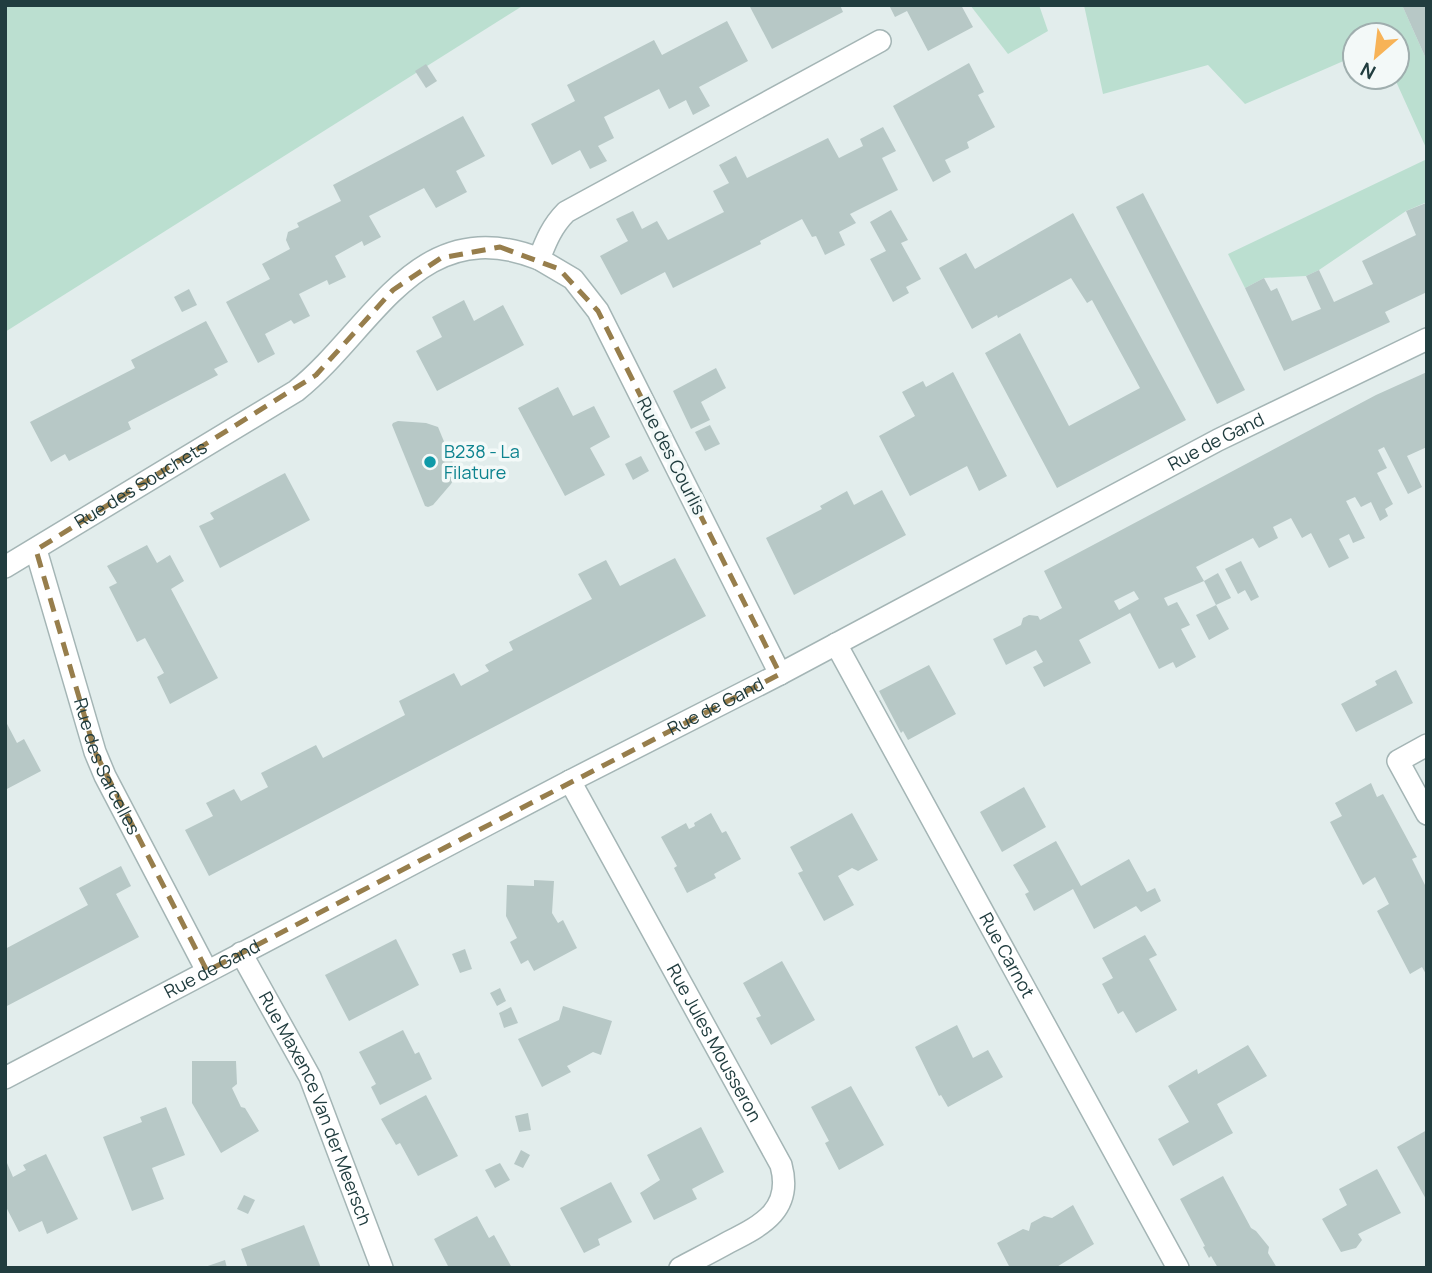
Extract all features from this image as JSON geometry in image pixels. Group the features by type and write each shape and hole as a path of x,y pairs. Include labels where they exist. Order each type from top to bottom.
{"street":[{"path":"539,259 548,235 566,212 880,41"},
{"name":"Rue des Courlis","path":"276,403 316,375 376,306 410,275 441,258 482,246 517,250 539,259 573,279 598,311 780,674"},
{"name":"Rue de Gand","path":"5,1078 570,781 780,674 1219,440 1427,339"},
{"name":"Rue des Souchets","path":"5,567 276,403"},
{"name":"Rue des Sarcelles","path":"36,550 96,752 207,971"},
{"name":"Rue Carnot","path":"836,644 1178,1268"},
{"path":"1427,745 1398,761 1427,814"},
{"name":"Rue Jules Mousseron","path":"570,781 781,1165 785,1177 785,1187 776,1209 759,1227 680,1268"},
{"name":"Rue Maxence Van der Meersch","path":"241,953 310,1077 382,1268"}],"highlighted area":[{"path":"500,247 559,269 598,311 780,674 207,971 95,752 36,550 316,375 393,290 441,258"}],"green space":[{"path":"5,5 524,5 5,332"},
{"path":"970,5 1039,5 1048,31 1008,54"},
{"path":"1084,5 1402,5 1409,21 1341,21 1341,62 1245,104 1208,65 1103,94"},
{"path":"1411,25 1427,61 1427,150 1400,91 1411,91"},
{"path":"1427,159 1427,202 1406,211 1319,270 1306,276 1264,278 1245,288 1228,254"}],"building":[{"path":"749,5 840,5 843,12 772,49"},
{"path":"889,5 961,5 973,27 928,51 907,11 895,17"},
{"path":"1402,5 1427,5 1427,61 1411,21"},
{"path":"727,21 748,61 699,87 710,106 693,115 686,100 669,109 659,89 604,117 614,138 598,146 607,161 590,169 580,150 552,165 531,124 575,101 567,85 654,40 662,55"},
{"path":"969,63 984,92 978,95 995,127 967,142 969,148 945,160 951,172 933,182 893,106"},
{"path":"426,64 437,81 426,88 415,71"},
{"path":"463,116 485,156 456,171 467,192 436,208 424,188 369,216 381,237 364,246 362,241 335,256 346,277 329,285 327,280 299,294 310,316 294,324 291,320 265,334 275,354 258,363 226,302 270,279 262,264 290,249 286,240 288,232 299,227 297,223 341,201 333,185"},
{"path":"883,127 896,151 882,158 898,190 850,214 856,223 839,232 845,245 825,255 816,236 812,237 802,219 760,241 761,244 673,288 665,272 621,295 600,256 628,241 616,219 633,211 642,229 657,221 668,240 724,212 713,191 729,183 719,165 736,156 747,178 828,138 839,158 863,146 860,139"},
{"path":"1143,193 1245,390 1217,404 1116,207"},
{"path":"1426,203 1427,292 1385,312 1390,322 1284,371 1245,288 1264,278 1271,291 1277,288 1292,321 1321,309 1306,276 1319,270 1334,302 1373,284 1362,261 1416,235 1406,211"},
{"path":"891,210 908,240 901,243 921,279 906,287 909,293 893,302 870,259 886,251 870,222"},
{"path":"1073,213 1186,420 1057,488 985,353 1020,333 1069,426 1140,388 1092,300 1087,303 1071,278 998,318 997,315 972,329 939,268 966,253 975,269"},
{"path":"189,289 197,305 182,312 174,297"},
{"path":"464,300 474,321 503,305 524,345 437,391 416,351 442,337 432,317"},
{"path":"206,321 228,362 214,369 218,375 128,422 131,429 69,461 65,454 51,462 30,422 135,368 131,360"},
{"path":"716,368 726,388 701,402 710,420 691,429 673,391"},
{"path":"953,372 1007,476 979,491 967,466 910,496 879,436 915,416 902,392 923,381 926,387"},
{"path":"1427,372 1427,447 1407,456 1422,487 1408,494 1384,447 1378,450 1387,468 1377,473 1393,504 1385,509 1388,516 1380,521 1371,502 1361,507 1355,497 1346,501 1365,538 1353,543 1349,534 1339,539 1349,558 1329,568 1311,533 1302,538 1291,518 1273,527 1278,538 1259,548 1253,538 1196,567 1204,581 1164,598 1168,606 1177,602 1190,625 1181,629 1196,657 1176,668 1173,662 1159,669 1130,613 1079,640 1091,663 1044,687 1033,667 1043,662 1036,650 1006,665 993,639 1021,625 1023,618 1029,615 1038,616 1040,620 1062,608 1044,571 1376,395","holes":["1134,591 1139,599 1119,610 1114,601"]},
{"path":"558,387 573,416 594,406 610,437 590,448 605,475 565,496 518,408"},
{"name":"B238 - La Filature","path":"398,421 426,423 438,427 457,473 451,484 433,505 428,507 425,506 392,425"},
{"path":"710,425 720,444 705,451 695,432"},
{"path":"641,456 649,471 633,480 625,464"},
{"path":"285,473 310,520 220,568 199,526 214,519 210,513"},
{"path":"882,490 906,535 794,595 766,538 822,509 820,506 847,491 854,505"},
{"path":"147,545 157,563 170,555 184,581 171,589 218,678 170,704 157,677 164,673 145,638 137,642 109,587 117,583 107,566"},
{"path":"675,558 706,616 209,876 185,830 213,816 206,803 234,789 241,801 268,787 261,773 316,745 323,758 405,715 399,701 454,673 461,686 489,671 485,665 513,650 509,642 592,599 578,574 606,560 620,586"},
{"path":"1241,561 1259,597 1251,601 1245,590 1238,594 1225,569"},
{"path":"1218,573 1231,598 1216,605 1204,581"},
{"path":"1216,605 1229,629 1209,640 1196,615"},
{"path":"929,665 956,714 908,740 903,731 901,733 879,691"},
{"path":"1396,670 1413,703 1356,732 1341,704 1377,685 1375,681"},
{"path":"5,720 17,743 24,739 41,771 5,790"},
{"path":"1371,783 1377,797 1383,794 1417,857 1412,859 1425,885 1427,884 1427,976 1422,967 1410,974 1377,911 1389,904 1375,877 1363,885 1330,822 1342,816 1335,803"},
{"path":"1024,787 1046,827 1002,852 980,812"},
{"path":"711,813 722,833 726,831 741,859 714,874 716,878 687,893 674,868 677,866 661,837 686,823 689,829"},
{"path":"852,813 878,860 858,871 852,868 838,876 854,905 824,921 798,873 803,871 790,847"},
{"path":"1056,841 1081,886 1129,859 1147,892 1155,888 1161,901 1141,912 1136,906 1094,929 1073,889 1034,911 1025,894 1029,892 1013,865"},
{"path":"121,866 131,886 116,894 139,937 5,1007 5,949 88,905 79,888"},
{"path":"534,880 554,881 552,913 558,923 563,920 577,948 534,971 528,960 521,964 510,942 517,938 506,916 507,885 534,886"},
{"path":"1145,935 1157,955 1149,959 1177,1010 1136,1033 1123,1011 1118,1014 1102,984 1113,978 1102,958"},
{"path":"396,939 419,985 349,1021 325,975"},
{"path":"465,949 472,969 460,973 452,954"},
{"path":"782,961 815,1020 771,1045 756,1018 761,1016 743,983"},
{"path":"500,988 506,1001 497,1006 490,993"},
{"path":"563,1006 612,1021 601,1055 593,1052 567,1066 571,1072 542,1087 518,1039 559,1020"},
{"path":"511,1007 518,1023 504,1028 499,1013"},
{"path":"957,1025 973,1058 988,1050 1003,1077 948,1107 941,1095 939,1096 915,1047"},
{"path":"403,1030 415,1054 419,1052 432,1079 380,1105 371,1087 376,1084 359,1052"},
{"path":"1248,1045 1267,1076 1217,1104 1233,1133 1173,1166 1158,1139 1189,1122 1168,1086 1197,1069 1198,1074"},
{"path":"192,1061 236,1061 237,1084 232,1088 241,1107 245,1108 259,1131 221,1153 192,1103"},
{"path":"851,1086 884,1145 839,1170 825,1143 829,1141 811,1107"},
{"path":"426,1095 458,1156 418,1176 400,1143 396,1145 381,1119"},
{"path":"166,1107 185,1155 152,1168 164,1199 132,1211 103,1137 142,1122 140,1117"},
{"path":"528,1113 531,1130 519,1132 515,1116"},
{"path":"701,1127 724,1172 692,1189 697,1199 654,1220 640,1193 660,1180 647,1155"},
{"path":"1427,1130 1427,1201 1397,1147"},
{"path":"521,1150 530,1155 523,1168 514,1164"},
{"path":"46,1154 78,1219 47,1234 42,1221 19,1232 5,1205 5,1164 7,1163 13,1177 26,1170 23,1165"},
{"path":"500,1163 510,1180 495,1188 485,1170"},
{"path":"1377,1169 1401,1213 1358,1234 1362,1240 1356,1248 1341,1252 1322,1219 1347,1205 1339,1189"},
{"path":"1223,1176 1251,1228 1269,1247 1268,1253 1277,1268 1218,1268 1211,1256 1209,1258 1180,1199"},
{"path":"611,1182 632,1222 598,1239 600,1245 584,1253 560,1208"},
{"path":"244,1195 255,1200 248,1214 237,1209"},
{"path":"1073,1205 1094,1244 1055,1268 1010,1268 997,1243 1023,1229 1029,1231 1031,1223 1044,1216 1052,1218"},
{"path":"477,1216 489,1238 494,1235 512,1268 449,1268 434,1239"},
{"path":"304,1225 321,1268 248,1268 241,1249"},
{"path":"225,1260 227,1268 205,1268 205,1267"}],"place":[{"name":"B238 - La Filature","path":"430,462"}]}
